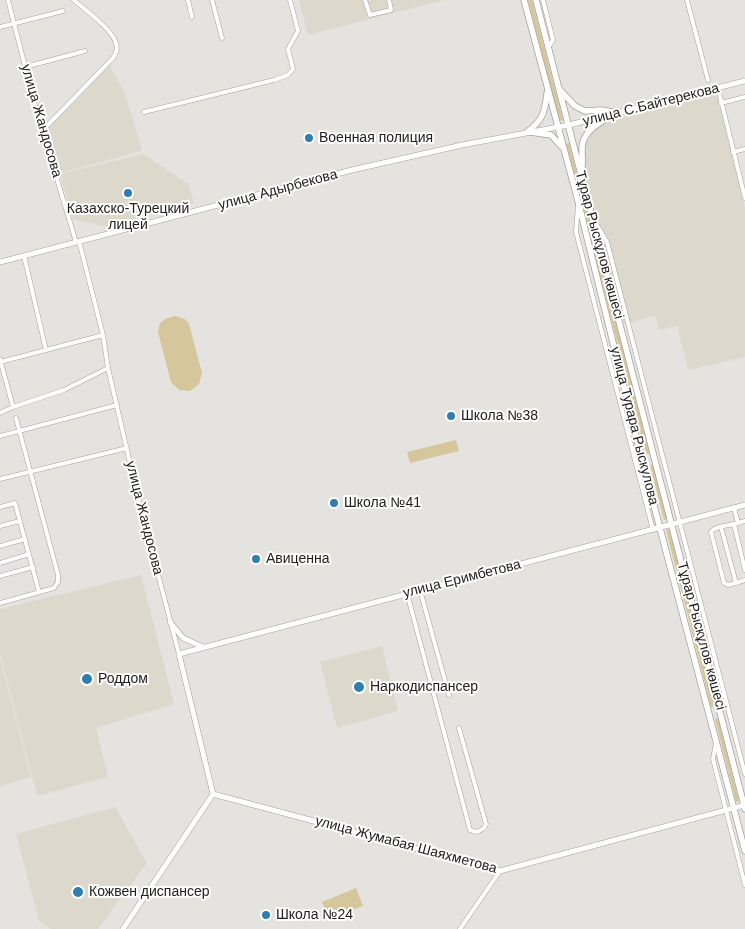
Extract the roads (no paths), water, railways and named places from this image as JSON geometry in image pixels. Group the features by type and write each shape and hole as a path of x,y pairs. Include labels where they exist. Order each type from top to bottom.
{"main road":[{"name":"улица Турара Рыскулова","path":"524,0 578,201 642,460 656,529 710,712 745,851"},
{"name":"Тұрар Рыскұлов көшесі","path":"536,0 720,710 742,785 745,806"},
{"path":"528,132 542,119 547,88"},
{"path":"559,88 574,106 585,111 601,110 615,114"},
{"path":"581,173 584,137 590,130 615,114"},
{"path":"528,132 551,135 563,148"},
{"path":"642,460 654,456"},
{"path":"710,712 720,710"}],"street":[{"name":"улица Жандосова","path":"8,0 42,130 103,334 108,368 126,448 213,794"},
{"path":"42,130 113,58 117,51 112,34 74,0"},
{"path":"188,0 192,18"},
{"path":"212,0 222,38"},
{"path":"144,112 288,75 293,69 288,49 298,31 290,0"},
{"path":"365,0 370,15 391,10 389,0"},
{"path":"543,0 553,40 548,48"},
{"path":"687,0 708,80"},
{"path":"0,27 63,11"},
{"path":"25,67 84,51"},
{"name":"улица С.Байтерекова","path":"558,127 745,81"},
{"path":"718,88 745,198"},
{"path":"721,103 745,98"},
{"name":"улица Адырбекова","path":"0,262 352,170 462,145 558,127"},
{"path":"733,152 745,149"},
{"path":"578,201 576,232 656,529"},
{"path":"591,214 607,242 745,774"},
{"path":"24,256 46,350"},
{"path":"13,407 0,361 103,334"},
{"path":"0,413 64,390 108,368"},
{"path":"0,436 117,405"},
{"path":"0,603 54,588 58,582 16,418"},
{"path":"0,479 126,448"},
{"path":"641,479 650,494"},
{"path":"0,507 15,503 40,592"},
{"name":"улица Еримбетова","path":"179,654 745,505"},
{"path":"734,508 745,570"},
{"path":"0,526 20,521"},
{"path":"745,521 713,529 710,532 724,583 728,585 745,580"},
{"path":"721,527 736,583"},
{"path":"0,546 25,539"},
{"path":"0,563 29,554"},
{"path":"0,576 32,567"},
{"path":"420,590 449,695"},
{"path":"407,593 470,830 476,832 484,828 486,824 459,728"},
{"path":"170,622 183,638 204,647"},
{"path":"716,741 713,759 745,885"},
{"path":"123,929 213,794"},
{"name":"улица Жумабая Шаяхметова","path":"213,794 500,871 726,809 745,806"},
{"path":"460,929 500,871"}],"place":[{"name":"Военная полиция","path":"309,138"},
{"name":"Казахско-Турецкий лицей","path":"128,193"},
{"name":"Школа №38","path":"451,416"},
{"name":"Школа №41","path":"334,503"},
{"name":"Авиценна","path":"256,559"},
{"name":"Роддом","path":"87,679"},
{"name":"Наркодиспансер","path":"359,687"},
{"name":"Кожвен диспансер","path":"78,892"},
{"name":"Школа №24","path":"266,915"}]}
